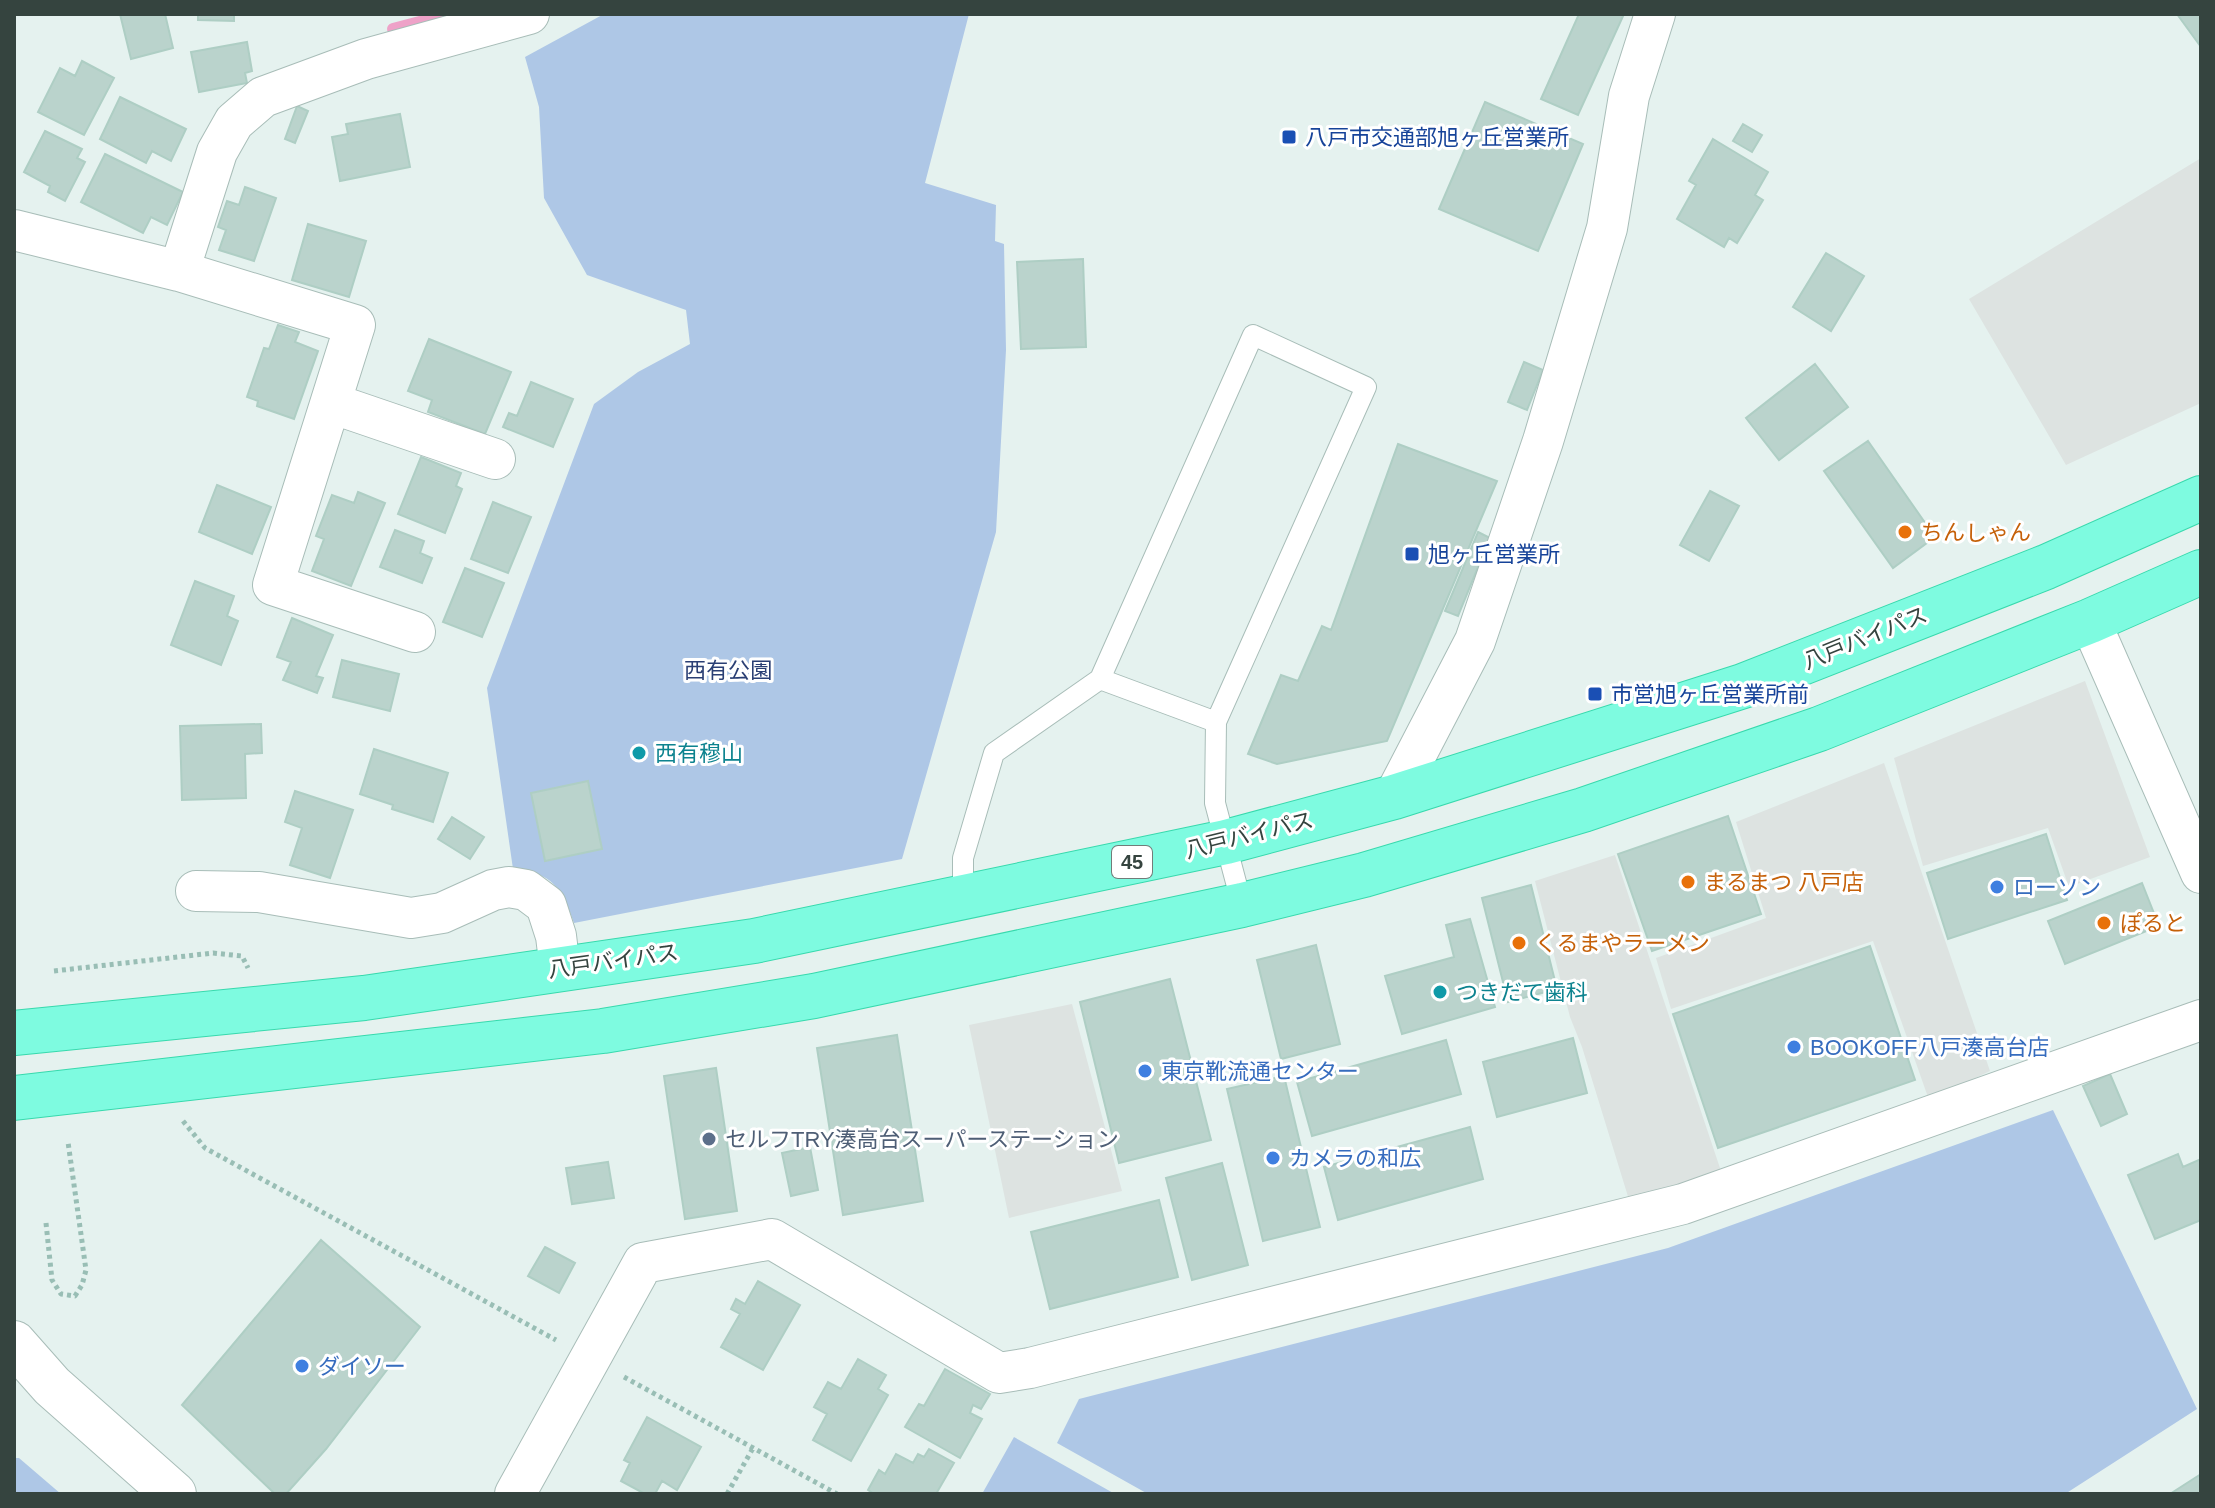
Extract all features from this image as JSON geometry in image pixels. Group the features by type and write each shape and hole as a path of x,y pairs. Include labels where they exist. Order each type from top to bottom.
{"highway":[{"name":"八戸バイパス","path":"14,1033 364,998 754,941 1226,842 1394,797 1743,686 2046,567 2201,498"},
{"path":"14,1098 603,1031 814,996 1242,905 1364,875 1583,810 1819,729 2090,621 2201,572"}],"street":[{"path":"179,271 217,152 234,122 263,97 366,59 529,14"},
{"path":"1394,797 1475,641 1543,441 1607,228 1629,96 1655,14"},
{"path":"14,230 179,271 355,325 273,585 415,632"},
{"path":"331,403 495,459"},
{"path":"2090,621 2201,873"},
{"path":"196,891 259,892 411,918 442,913 493,890 509,887 526,890 546,905 556,936 560,969"},
{"path":"515,1494 643,1263 772,1239 999,1373 1030,1368 1683,1204 2201,1020"},
{"path":"14,1343 52,1386 174,1494"}],"lane":[{"path":"963,897 963,858 994,753 1100,679 1253,335 1366,387 1216,722 1215,803 1242,905"},
{"path":"1100,679 1216,722"}],"path":[{"path":"54,971 213,953 242,956 252,976"},
{"path":"182,1121 205,1148 837,1494"},
{"path":"46,1223 52,1280 61,1294 75,1296 86,1270 68,1142"},
{"path":"727,1494 753,1448"}],"green space":[{"name":"西有公園","path":"604,14 969,14 925,183 996,205 995,241 1004,244 1006,350 996,532 902,859 574,923 565,900 554,884 538,874 513,869 487,688 594,404 638,372 690,344 686,310 587,275 544,198 539,107 525,57"},
{"path":"2053,1110 2197,1409 2065,1494 1148,1494 1057,1443 1079,1399 1668,1248"},
{"path":"1014,1437 1115,1494 982,1494"},
{"path":"14,1458 19,1458 61,1494 14,1494"}],"shaded area":[{"path":"2201,158 2201,403 2066,465 1969,299"},
{"path":"2085,681 2150,857 2069,887 2048,828 1923,866 1894,758"},
{"path":"1884,763 1990,1071 1929,1100 1873,941 1671,1009 1656,958 1766,918 1736,822"},
{"path":"1615,855 1721,1171 1630,1203 1570,1017 1535,881"},
{"path":"1072,1004 1122,1191 1009,1218 969,1025"}],"building":[{"path":"120,14 165,14 173,48 131,59"},
{"path":"198,14 234,14 234,21 198,20"},
{"path":"1579,14 1624,14 1578,115 1541,99"},
{"path":"2177,14 2201,14 2201,47"},
{"path":"247,42 252,71 245,73 247,83 199,92 191,52"},
{"path":"82,61 114,78 84,135 38,112 60,68 75,76"},
{"path":"120,97 186,129 171,161 152,151 146,163 100,139"},
{"path":"1485,102 1583,144 1538,251 1439,209"},
{"path":"297,106 308,111 295,143 285,139"},
{"path":"400,114 410,167 340,181 332,137 348,134 346,124"},
{"path":"1743,124 1762,135 1752,152 1733,141"},
{"path":"45,131 82,149 77,158 85,162 65,201 48,192 50,186 24,172"},
{"path":"1713,139 1768,172 1755,195 1763,200 1737,243 1729,238 1724,247 1677,219 1696,185 1689,181"},
{"path":"105,154 183,192 167,225 151,217 143,233 81,202"},
{"path":"245,187 276,198 254,261 219,250 226,230 218,227 227,201 239,205"},
{"path":"308,224 366,241 349,297 292,280"},
{"path":"1826,253 1864,276 1831,331 1793,307"},
{"path":"1083,259 1086,347 1021,349 1017,262"},
{"path":"278,325 299,332 295,342 318,351 294,419 257,406 258,401 247,397 264,348 269,349"},
{"path":"429,339 511,372 485,434 428,412 432,400 408,391"},
{"path":"1524,362 1543,370 1527,410 1508,402"},
{"path":"1815,364 1848,407 1779,460 1746,418"},
{"path":"531,382 573,399 553,447 503,427 509,413 517,416"},
{"path":"1868,441 1935,537 1893,568 1824,471"},
{"name":"旭ヶ丘営業所","path":"1398,444 1497,481 1387,741 1277,764 1248,754 1281,675 1298,681 1322,626 1331,630"},
{"path":"421,457 461,473 456,486 462,489 445,533 398,514"},
{"path":"217,485 271,507 252,554 199,532"},
{"path":"1710,491 1739,506 1709,561 1680,545"},
{"path":"358,492 385,503 351,586 312,571 324,539 316,536 332,495 354,503"},
{"path":"493,502 531,517 508,573 471,559"},
{"path":"395,530 424,541 420,553 432,558 422,583 380,567"},
{"path":"1478,532 1490,538 1458,616 1445,611"},
{"path":"465,568 504,583 482,637 443,622"},
{"path":"195,581 234,596 227,616 238,621 221,665 171,645"},
{"path":"292,618 333,635 316,676 323,678 317,693 283,680 291,662 277,657"},
{"path":"342,660 399,674 390,711 333,697"},
{"path":"261,724 262,753 245,754 246,798 182,800 180,726"},
{"path":"374,749 448,773 433,822 392,809 393,805 360,794"},
{"path":"588,781 602,849 545,861 531,793"},
{"path":"295,791 353,810 330,878 290,865 302,828 285,822"},
{"path":"1728,816 1761,914 1652,951 1618,854"},
{"path":"452,817 484,837 470,859 438,839"},
{"name":"ローソン","path":"2046,834 2067,900 1948,939 1927,873"},
{"name":"ぽると","path":"2142,883 2159,926 2065,964 2048,921"},
{"name":"くるまやラーメン","path":"1531,885 1557,989 1508,1002 1482,898"},
{"name":"つきだて歯科","path":"1470,919 1495,1007 1402,1034 1385,976 1454,957 1446,925"},
{"path":"1316,945 1340,1044 1281,1059 1257,960"},
{"name":"BOOKOFF八戸湊高台店","path":"1870,946 1915,1080 1718,1148 1673,1014"},
{"name":"東京靴流通センター","path":"1170,979 1211,1140 1119,1163 1080,1002"},
{"path":"897,1035 923,1201 843,1215 817,1048"},
{"path":"1573,1038 1587,1093 1497,1117 1483,1062"},
{"path":"1446,1040 1461,1094 1312,1136 1297,1082"},
{"path":"716,1068 737,1211 685,1219 664,1076"},
{"path":"2110,1074 2127,1114 2101,1126 2083,1086"},
{"name":"カメラの和広","path":"1284,1076 1320,1227 1263,1241 1227,1089"},
{"path":"1470,1127 1483,1179 1338,1220 1324,1167"},
{"path":"810,1147 818,1190 791,1196 782,1153"},
{"path":"2178,1154 2183,1167 2201,1159 2201,1220 2155,1239 2128,1175"},
{"path":"608,1162 614,1198 572,1204 566,1168"},
{"path":"1222,1163 1248,1265 1192,1280 1166,1178"},
{"path":"1159,1200 1178,1277 1050,1309 1031,1232"},
{"name":"ダイソー","path":"321,1240 420,1327 326,1449 286,1494 275,1494 182,1405"},
{"path":"545,1247 575,1263 559,1293 528,1276"},
{"path":"758,1281 800,1305 763,1370 721,1347 740,1314 731,1309 736,1299 745,1304"},
{"path":"858,1359 886,1375 878,1389 888,1395 851,1461 813,1440 827,1414 814,1407 828,1382 841,1389"},
{"path":"945,1369 990,1394 981,1409 973,1405 970,1413 982,1419 960,1458 905,1427 919,1404 924,1406"},
{"path":"647,1417 701,1447 677,1490 662,1481 655,1494 645,1494 621,1481 630,1463 624,1460"},
{"path":"929,1449 954,1463 936,1494 874,1494 868,1490 879,1470 885,1474 896,1454 913,1463 918,1454 924,1457"},
{"path":"2201,1474 2201,1494 2170,1494"}],"waterway":[{"path":"393,29 450,14"}],"place":[{"name":"八戸市交通部旭ヶ丘営業所","path":"1289,137"},
{"name":"ちんしゃん","path":"1905,532"},
{"name":"旭ヶ丘営業所","path":"1412,554"},
{"name":"市営旭ヶ丘営業所前","path":"1595,694"},
{"name":"西有穆山","path":"639,753"},
{"name":"まるまつ 八戸店","path":"1688,882"},
{"name":"ローソン","path":"1997,887"},
{"name":"ぽると","path":"2104,923"},
{"name":"くるまやラーメン","path":"1519,943"},
{"name":"つきだて歯科","path":"1440,992"},
{"name":"BOOKOFF八戸湊高台店","path":"1794,1047"},
{"name":"東京靴流通センター","path":"1145,1071"},
{"name":"セルフTRY湊高台スーパーステーション","path":"709,1139"},
{"name":"カメラの和広","path":"1273,1158"},
{"name":"ダイソー","path":"302,1366"}]}
